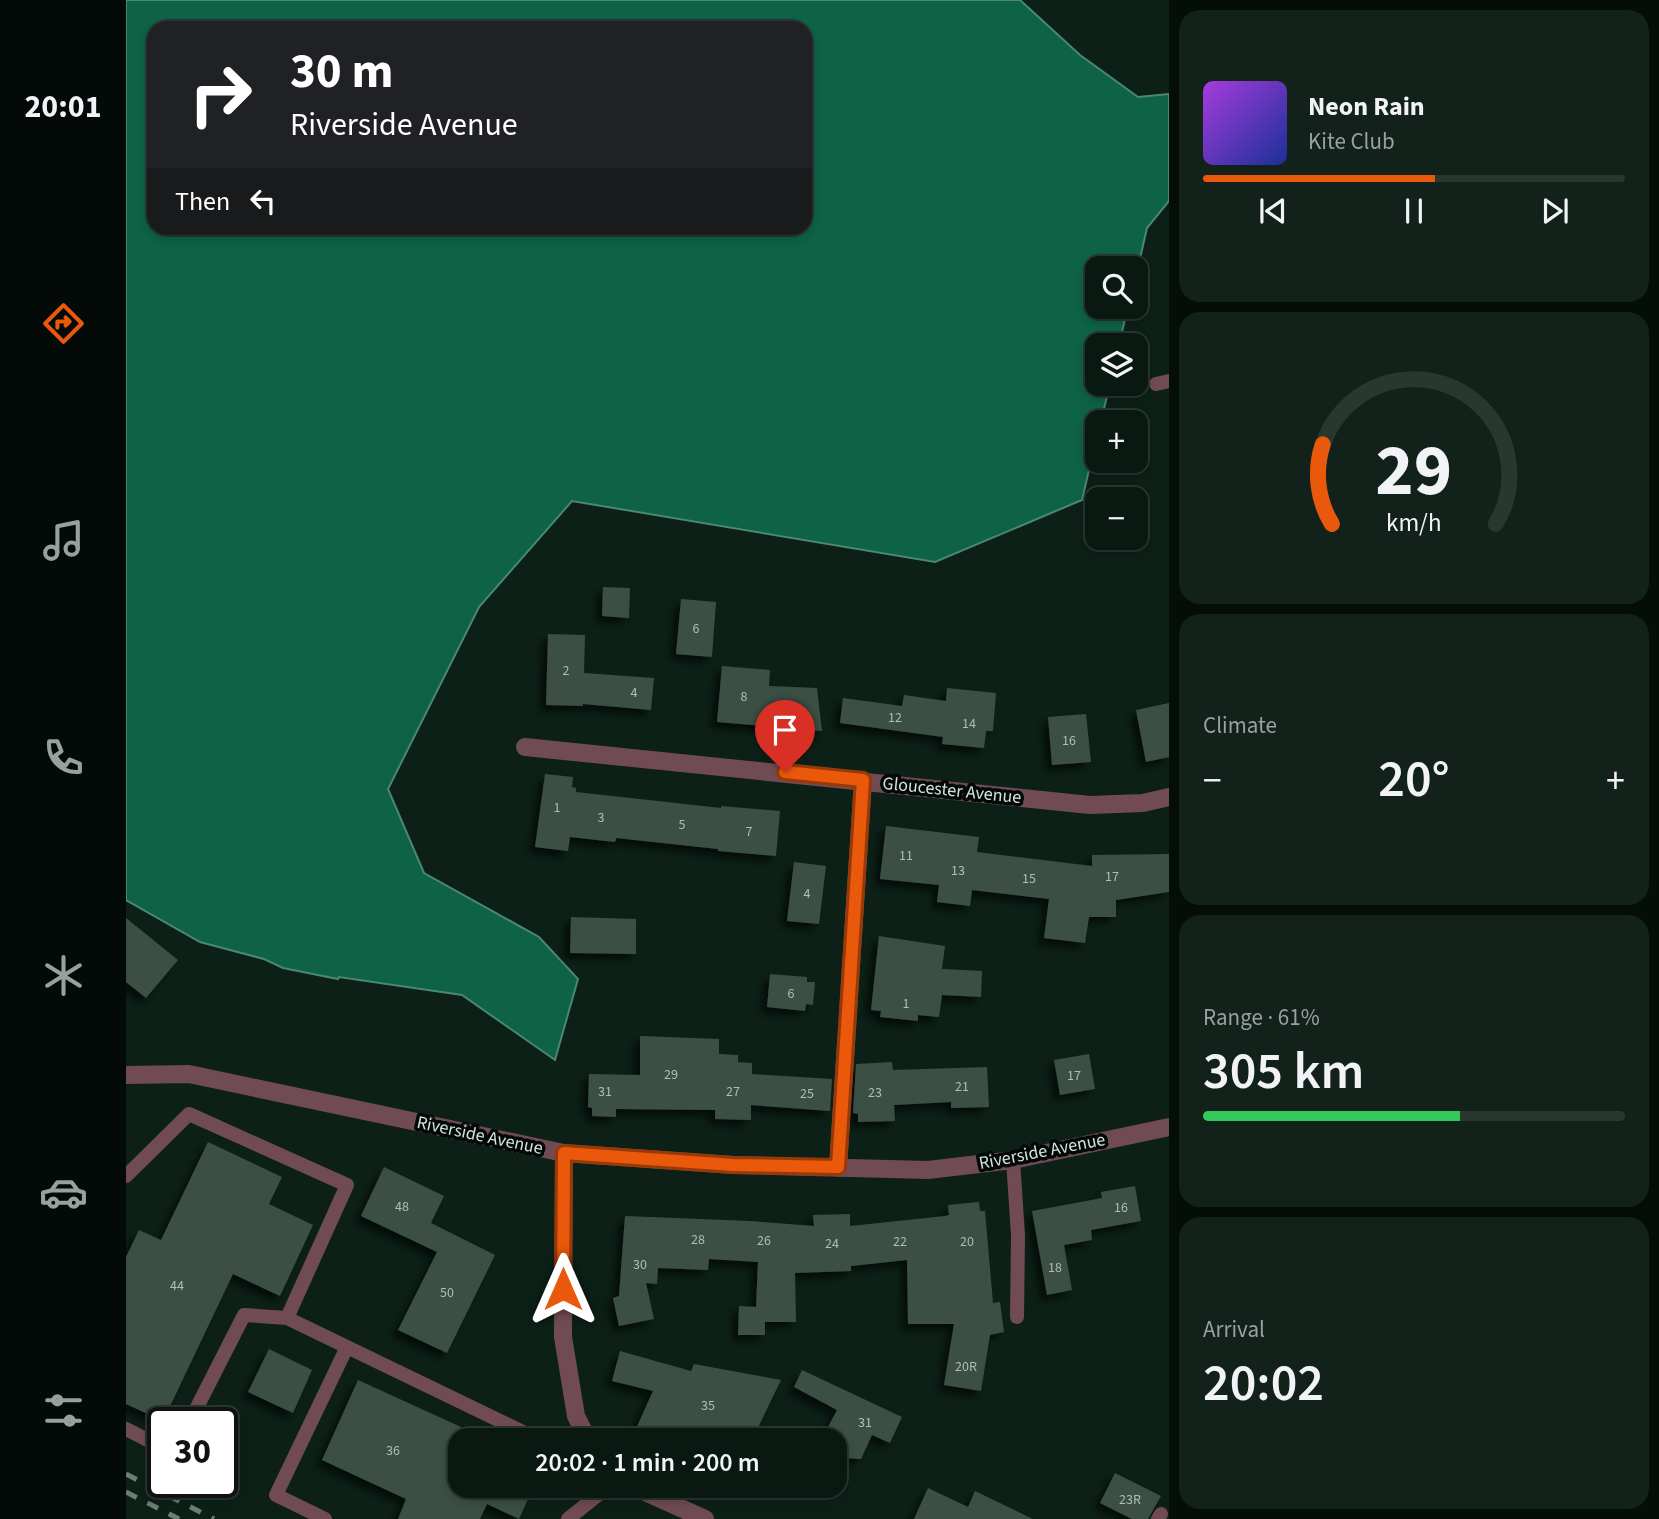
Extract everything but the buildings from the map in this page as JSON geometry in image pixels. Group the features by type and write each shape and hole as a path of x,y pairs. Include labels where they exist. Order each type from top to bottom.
{"street":[{"name":"Gloucester Avenue","path":"525,747 1090,805 1143,803 1169,797"},
{"path":"838,1167 863,780"},
{"name":"Riverside Avenue","path":"126,1075 189,1074 564,1153 733,1165 928,1170 1013,1160 1169,1127"},
{"path":"564,1153 563,1337 576,1416 582,1428"},
{"path":"656,1498 697,1518"}],"lane":[{"path":"126,1176 189,1114 347,1185 287,1318"},
{"path":"1013,1160 1018,1235 1017,1317"},
{"path":"197,1407 244,1315 287,1318 516,1428"},
{"path":"326,1519 276,1494 347,1347"},
{"path":"126,1429 147,1440"},
{"path":"568,1519 594,1498"}],"shaded area":[{"path":"126,0 1020,0 1080,55 1138,97 1169,94 1169,201 1147,228 1141,256 1085,256 1085,319 1125,319 1122,333 1085,333 1085,396 1107,396 1104,410 1085,410 1085,473 1088,473 1082,500 935,562 572,501 479,607 388,789 424,873 539,937 578,979 555,1060 462,995 339,977 338,979 283,968 264,959 200,942 126,900"}],"railway":[{"path":"126,1474 214,1519"},
{"path":"126,1492 179,1519"}],"route":[{"path":"563,1289 564,1153 733,1165 838,1167 863,780 785,772"}]}
